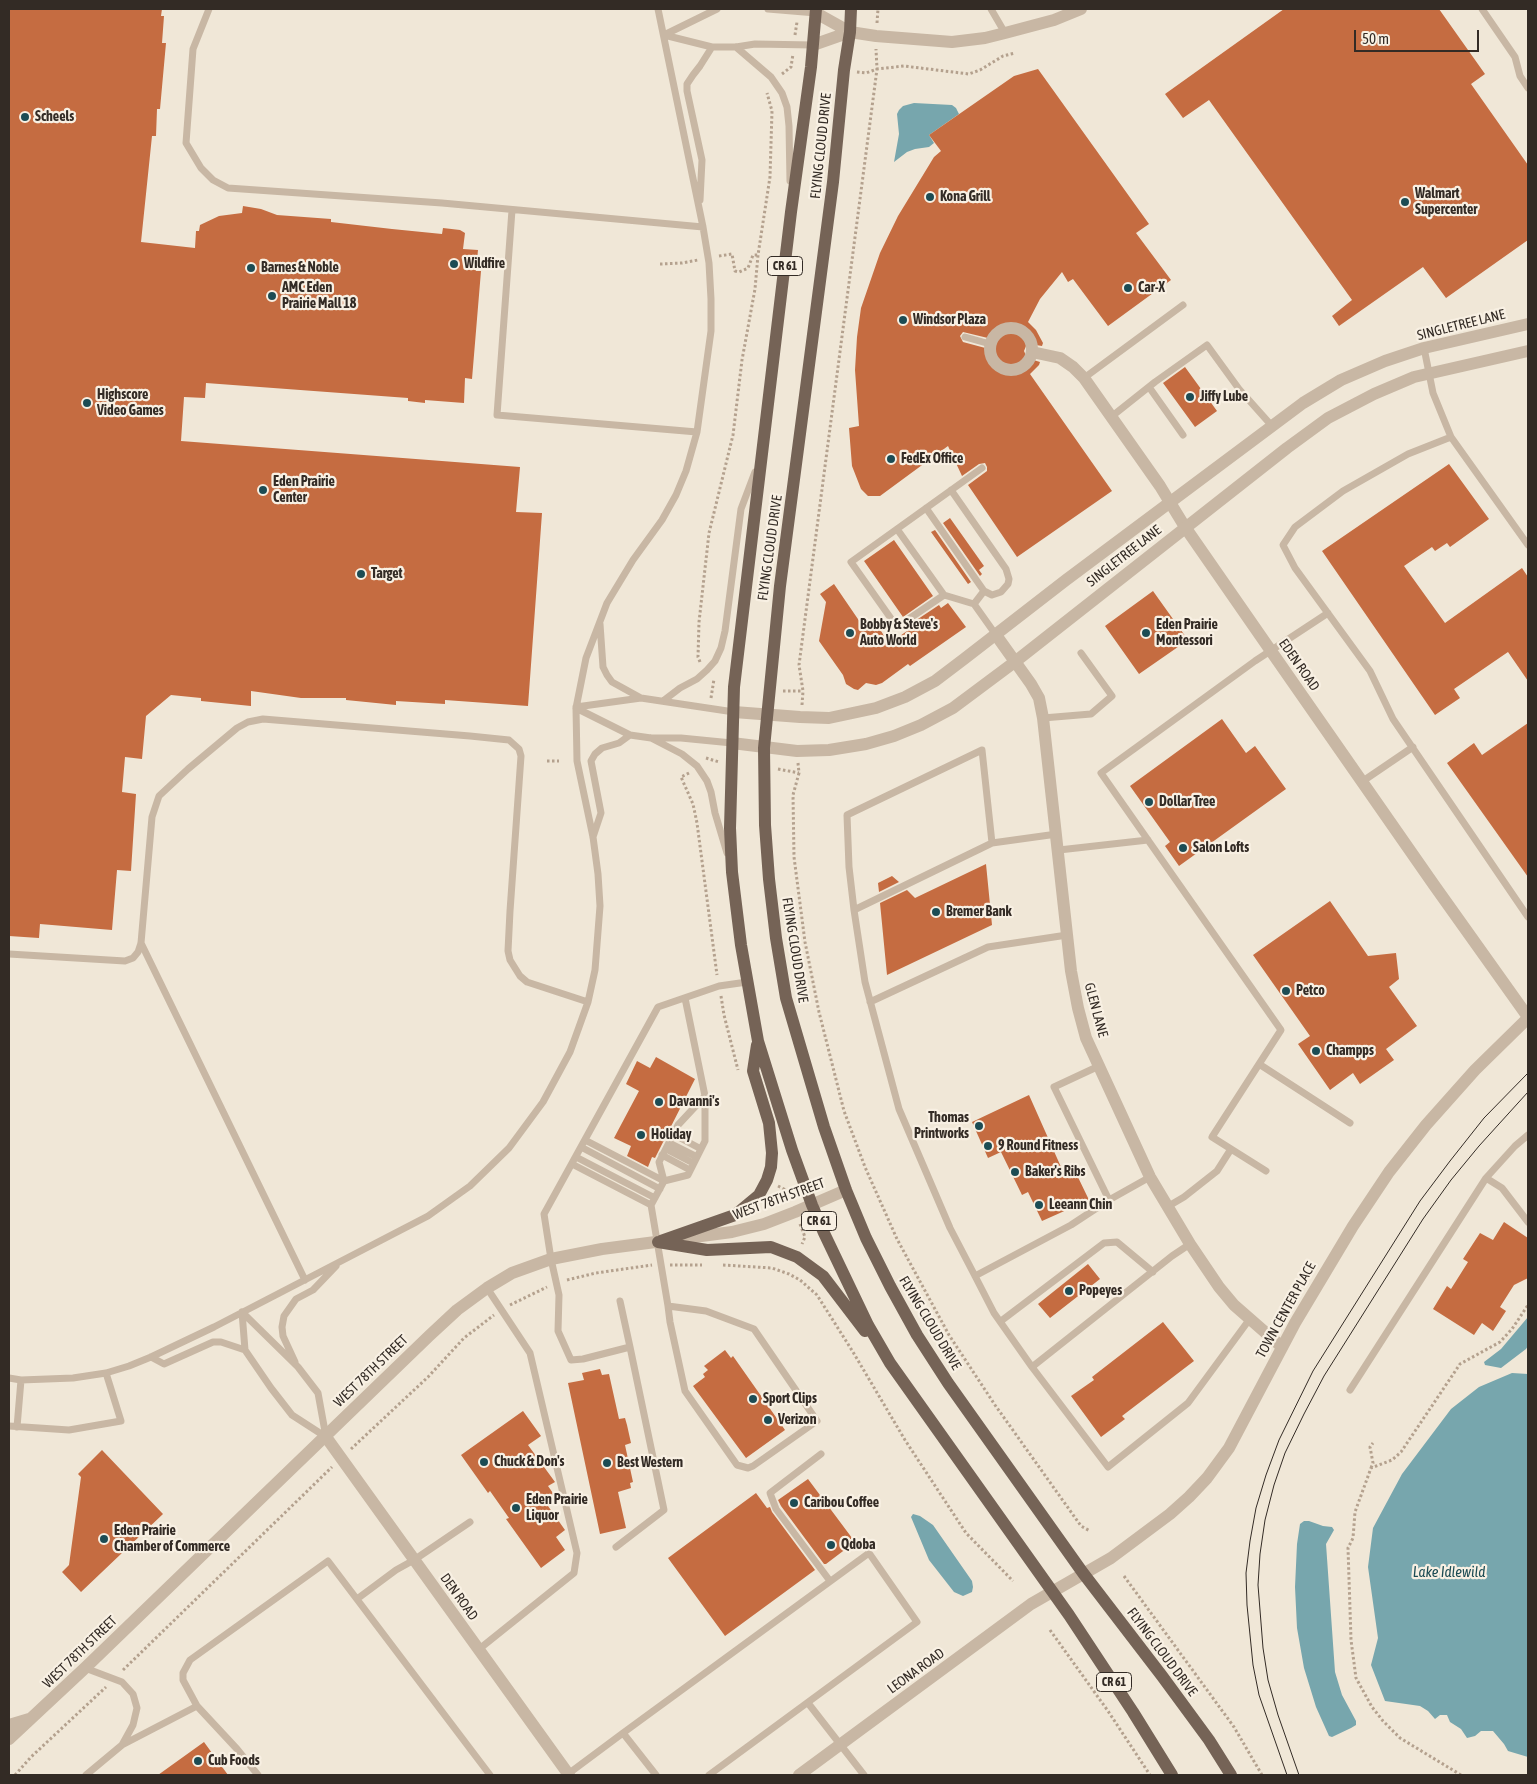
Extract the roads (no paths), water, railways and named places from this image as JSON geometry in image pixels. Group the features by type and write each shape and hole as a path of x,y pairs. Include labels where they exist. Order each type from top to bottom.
{"main road":[{"name":"FLYING CLOUD DRIVE","path":"851,9 850,32 806,392 780,586 764,748 765,825 769,879 786,998 818,1109 846,1190 866,1238 917,1335 948,1383 1083,1574 1162,1676 1209,1740 1231,1775"},
{"name":"FLYING CLOUD DRIVE","path":"816,11 734,687 730,828 732,872 741,945 758,1041 792,1150 812,1205 858,1304 890,1363 1069,1615 1172,1775"},
{"path":"658,1242 735,1215 759,1195 767,1180 771,1168 772,1153 769,1124 753,1071 758,1041"},
{"path":"658,1242 707,1250 771,1248 797,1256 823,1276 890,1363"}],"street":[{"path":"816,11 850,32 952,42 976,40 1005,33 1054,20 1081,9"},
{"path":"813,45 850,32"},
{"name":"SINGLETREE LANE","path":"734,712 829,718 876,708 905,697 935,681 1066,580 1303,403 1341,380 1385,361 1424,348 1528,324"},
{"path":"1015,328 1026,334 1032,345 1032,352 1026,364 1014,370 1006,370 991,358 990,344 992,338 1002,329 1015,328"},
{"name":"SINGLETREE LANE","path":"732,743 797,751 829,750 866,744 894,736 921,725 953,708 1016,661 1185,527 1328,418 1374,394 1414,377 1528,351"},
{"name":"EDEN ROAD","path":"1032,352 1060,358 1074,367 1084,378 1270,651 1528,1018"},
{"name":"GLEN LANE","path":"996,635 1016,661 1039,698 1059,850 1071,970 1086,1038 1150,1177 1190,1244 1219,1287 1249,1320 1282,1347"},
{"name":"TOWN CENTER PLACE","path":"1052,1591 1111,1558 1170,1514 1207,1478 1230,1448 1282,1347 1327,1267 1389,1172 1426,1125 1475,1070 1528,1018"},
{"name":"WEST 78TH STREET","path":"9,1739 457,1310 487,1288 512,1273 551,1259 602,1248 732,1232 764,1224 846,1190"},
{"name":"DEN ROAD","path":"326,1437 568,1775"},
{"name":"LEONA ROAD","path":"799,1775 1023,1610 1052,1591"},
{"path":"9,1725 31,1718"}],"lane":[{"path":"209,9 193,49 186,143 192,156 201,168 213,180 228,188 442,203 703,226"},
{"path":"9,1378 21,1380 73,1378 106,1373 151,1357 428,1216 470,1186 509,1148 538,1110 557,1080 570,1052 588,1002 595,970 600,906 593,837 577,761 576,708 586,658 607,603 618,582 662,520 676,495 686,471 697,432 711,332 712,299 710,272 703,226 658,9"},
{"path":"664,35 717,9"},
{"path":"768,9 816,11"},
{"path":"991,9 1005,33"},
{"path":"1482,9 1515,57 1520,76 1528,88"},
{"path":"664,35 712,46 736,48 755,44 813,45"},
{"path":"700,210 702,160 687,84 712,46"},
{"path":"736,48 771,77 785,100 789,126 791,212"},
{"path":"512,210 497,415 697,432"},
{"path":"1084,378 1183,305"},
{"path":"965,338 990,344"},
{"path":"1111,417 1207,345 1239,388 1272,426"},
{"path":"1424,348 1433,393 1451,437 1528,545"},
{"path":"1149,387 1184,436"},
{"path":"1451,437 1408,454 1351,486 1295,526 1283,545 1295,568 1370,672 1394,718 1528,917"},
{"path":"663,701 680,688 697,679 707,670 715,661 721,648 725,631 741,508 762,455"},
{"path":"944,595 897,627 851,562 982,468"},
{"path":"926,508 984,591 992,595 1001,592 1008,584 1008,574 951,490"},
{"path":"897,529 944,595 974,604 996,635"},
{"path":"974,604 984,591"},
{"path":"1266,1172 1212,1137 1281,1030 1101,773 1270,651 1328,613"},
{"path":"600,622 603,667 606,675 617,686 642,698"},
{"path":"1043,718 1091,714 1112,696 1081,653"},
{"path":"576,708 642,698 734,712"},
{"path":"576,708 630,735 732,743"},
{"path":"9,954 126,961 138,952 141,943 152,817 155,805 161,793 244,724 254,720 263,720 504,739 516,745 521,756 510,911 508,951 510,960 520,976 527,982 588,1002"},
{"path":"593,837 601,813 591,761 602,748 619,743 630,735"},
{"path":"651,738 692,761 707,781 732,872"},
{"path":"1363,782 1413,747"},
{"path":"992,843 982,750 847,815 849,867 864,982 899,1109 950,1228 994,1313 1032,1367 1108,1467 1188,1403 1249,1320"},
{"path":"854,910 992,843 1057,834"},
{"path":"1059,850 1148,840"},
{"path":"870,1002 988,947 1067,935"},
{"path":"141,943 305,1280"},
{"path":"630,1346 583,1359 571,1360 558,1332 559,1295 544,1214 658,1007 719,986 747,982"},
{"path":"585,1140 664,1181 688,1175 705,1142 705,1096 685,998"},
{"path":"1259,1064 1350,1124"},
{"path":"1099,1066 1054,1087 1109,1200"},
{"path":"668,1306 706,1311 754,1329 817,1421 748,1468 737,1465 685,1391 670,1322 651,1205 664,1181 659,1162 678,1124 705,1096"},
{"path":"673,1134 701,1149"},
{"path":"1350,1390 1486,1178 1515,1146 1528,1135"},
{"path":"581,1147 660,1189"},
{"path":"666,1149 693,1163"},
{"path":"666,1149 693,1163"},
{"path":"1167,1207 1184,1197 1217,1171 1231,1149"},
{"path":"576,1157 655,1198"},
{"path":"572,1164 651,1205"},
{"path":"975,1276 1071,1225 1109,1200 1150,1177"},
{"path":"1486,1178 1502,1188 1528,1222"},
{"path":"1000,1321 1104,1243 1117,1242 1153,1272"},
{"path":"1032,1367 1190,1244"},
{"path":"298,1367 283,1336 284,1316 296,1299 313,1290 340,1262"},
{"path":"478,1650 574,1573 577,1554 530,1353 487,1288"},
{"path":"616,1547 664,1510 620,1300"},
{"path":"242,1312 298,1367 318,1393 326,1437"},
{"path":"242,1312 245,1350 292,1415 326,1437"},
{"path":"151,1357 164,1364 213,1342 221,1342 245,1350"},
{"path":"9,1426 69,1430 121,1421 106,1373"},
{"path":"17,1427 21,1380"},
{"path":"821,1454 770,1493 776,1509 830,1581"},
{"path":"357,1599 396,1570 470,1522"},
{"path":"568,1775 869,1553 917,1622 709,1775"},
{"path":"258,1775 237,1749 196,1706 183,1680 182,1672 190,1660 328,1560 490,1775"},
{"path":"85,1668 114,1679 128,1687 133,1694 137,1708 133,1725 122,1745"},
{"path":"808,1703 864,1775"},
{"path":"86,1775 122,1745 196,1706"},
{"path":"623,1734 656,1775"}],"water":[{"path":"914,103 952,105 959,114 929,135 934,143 929,147 907,152 894,162 899,134 897,114 903,106"},
{"path":"1528,1317 1528,1346 1526,1349 1501,1368 1485,1365 1484,1362 1501,1349"},
{"name":"Lake Idlewild","path":"1512,1373 1528,1374 1528,1757 1508,1751 1493,1731 1481,1731 1475,1736 1467,1738 1461,1729 1450,1722 1447,1715 1440,1715 1435,1719 1420,1706 1385,1701 1371,1665 1378,1638 1368,1567 1373,1528 1402,1474 1451,1409 1479,1387"},
{"path":"913,1514 920,1516 933,1525 972,1581 972,1592 963,1596 954,1592 929,1560 911,1517"},
{"path":"1304,1521 1332,1527 1334,1530 1326,1544 1335,1672 1342,1695 1356,1721 1356,1725 1332,1737 1329,1736 1316,1707 1304,1668 1297,1628 1295,1587 1297,1544 1300,1524"}],"tram line":[{"path":"1287,1775 1259,1695 1253,1665 1247,1605 1246,1573 1250,1541 1256,1508 1266,1475 1279,1440 1313,1371 1420,1201 1484,1118 1528,1073"},
{"path":"1299,1775 1268,1680 1263,1648 1258,1585 1260,1554 1265,1520 1274,1485 1285,1453 1324,1376 1423,1219 1451,1180 1479,1146 1528,1092"}],"place":[{"name":"Scheels","path":"25,117"},
{"name":"Kona Grill","path":"930,197"},
{"name":"Walmart Supercenter","path":"1405,202"},
{"name":"Wildfire","path":"454,264"},
{"name":"Barnes & Noble","path":"251,268"},
{"name":"Car-X","path":"1128,288"},
{"name":"AMC Eden Prairie Mall 18","path":"272,296"},
{"name":"Windsor Plaza","path":"903,320"},
{"name":"Jiffy Lube","path":"1190,397"},
{"name":"Highscore Video Games","path":"87,403"},
{"name":"FedEx Office","path":"891,459"},
{"name":"Eden Prairie Center","path":"263,490"},
{"name":"Target","path":"361,574"},
{"name":"Bobby & Steve's Auto World","path":"850,633"},
{"name":"Eden Prairie Montessori","path":"1146,633"},
{"name":"Dollar Tree","path":"1149,802"},
{"name":"Salon Lofts","path":"1183,848"},
{"name":"Bremer Bank","path":"936,912"},
{"name":"Petco","path":"1286,991"},
{"name":"Champps","path":"1316,1051"},
{"name":"Davanni's","path":"659,1102"},
{"name":"Thomas Printworks","path":"979,1126"},
{"name":"Holiday","path":"641,1135"},
{"name":"9 Round Fitness","path":"988,1146"},
{"name":"Baker's Ribs","path":"1015,1172"},
{"name":"Leeann Chin","path":"1039,1205"},
{"name":"Popeyes","path":"1069,1291"},
{"name":"Sport Clips","path":"753,1399"},
{"name":"Verizon","path":"768,1420"},
{"name":"Chuck & Don's","path":"484,1462"},
{"name":"Best Western","path":"607,1463"},
{"name":"Caribou Coffee","path":"794,1503"},
{"name":"Eden Prairie Liquor","path":"516,1508"},
{"name":"Eden Prairie Chamber of Commerce","path":"104,1539"},
{"name":"Qdoba","path":"831,1545"},
{"name":"Cub Foods","path":"198,1761"}]}
